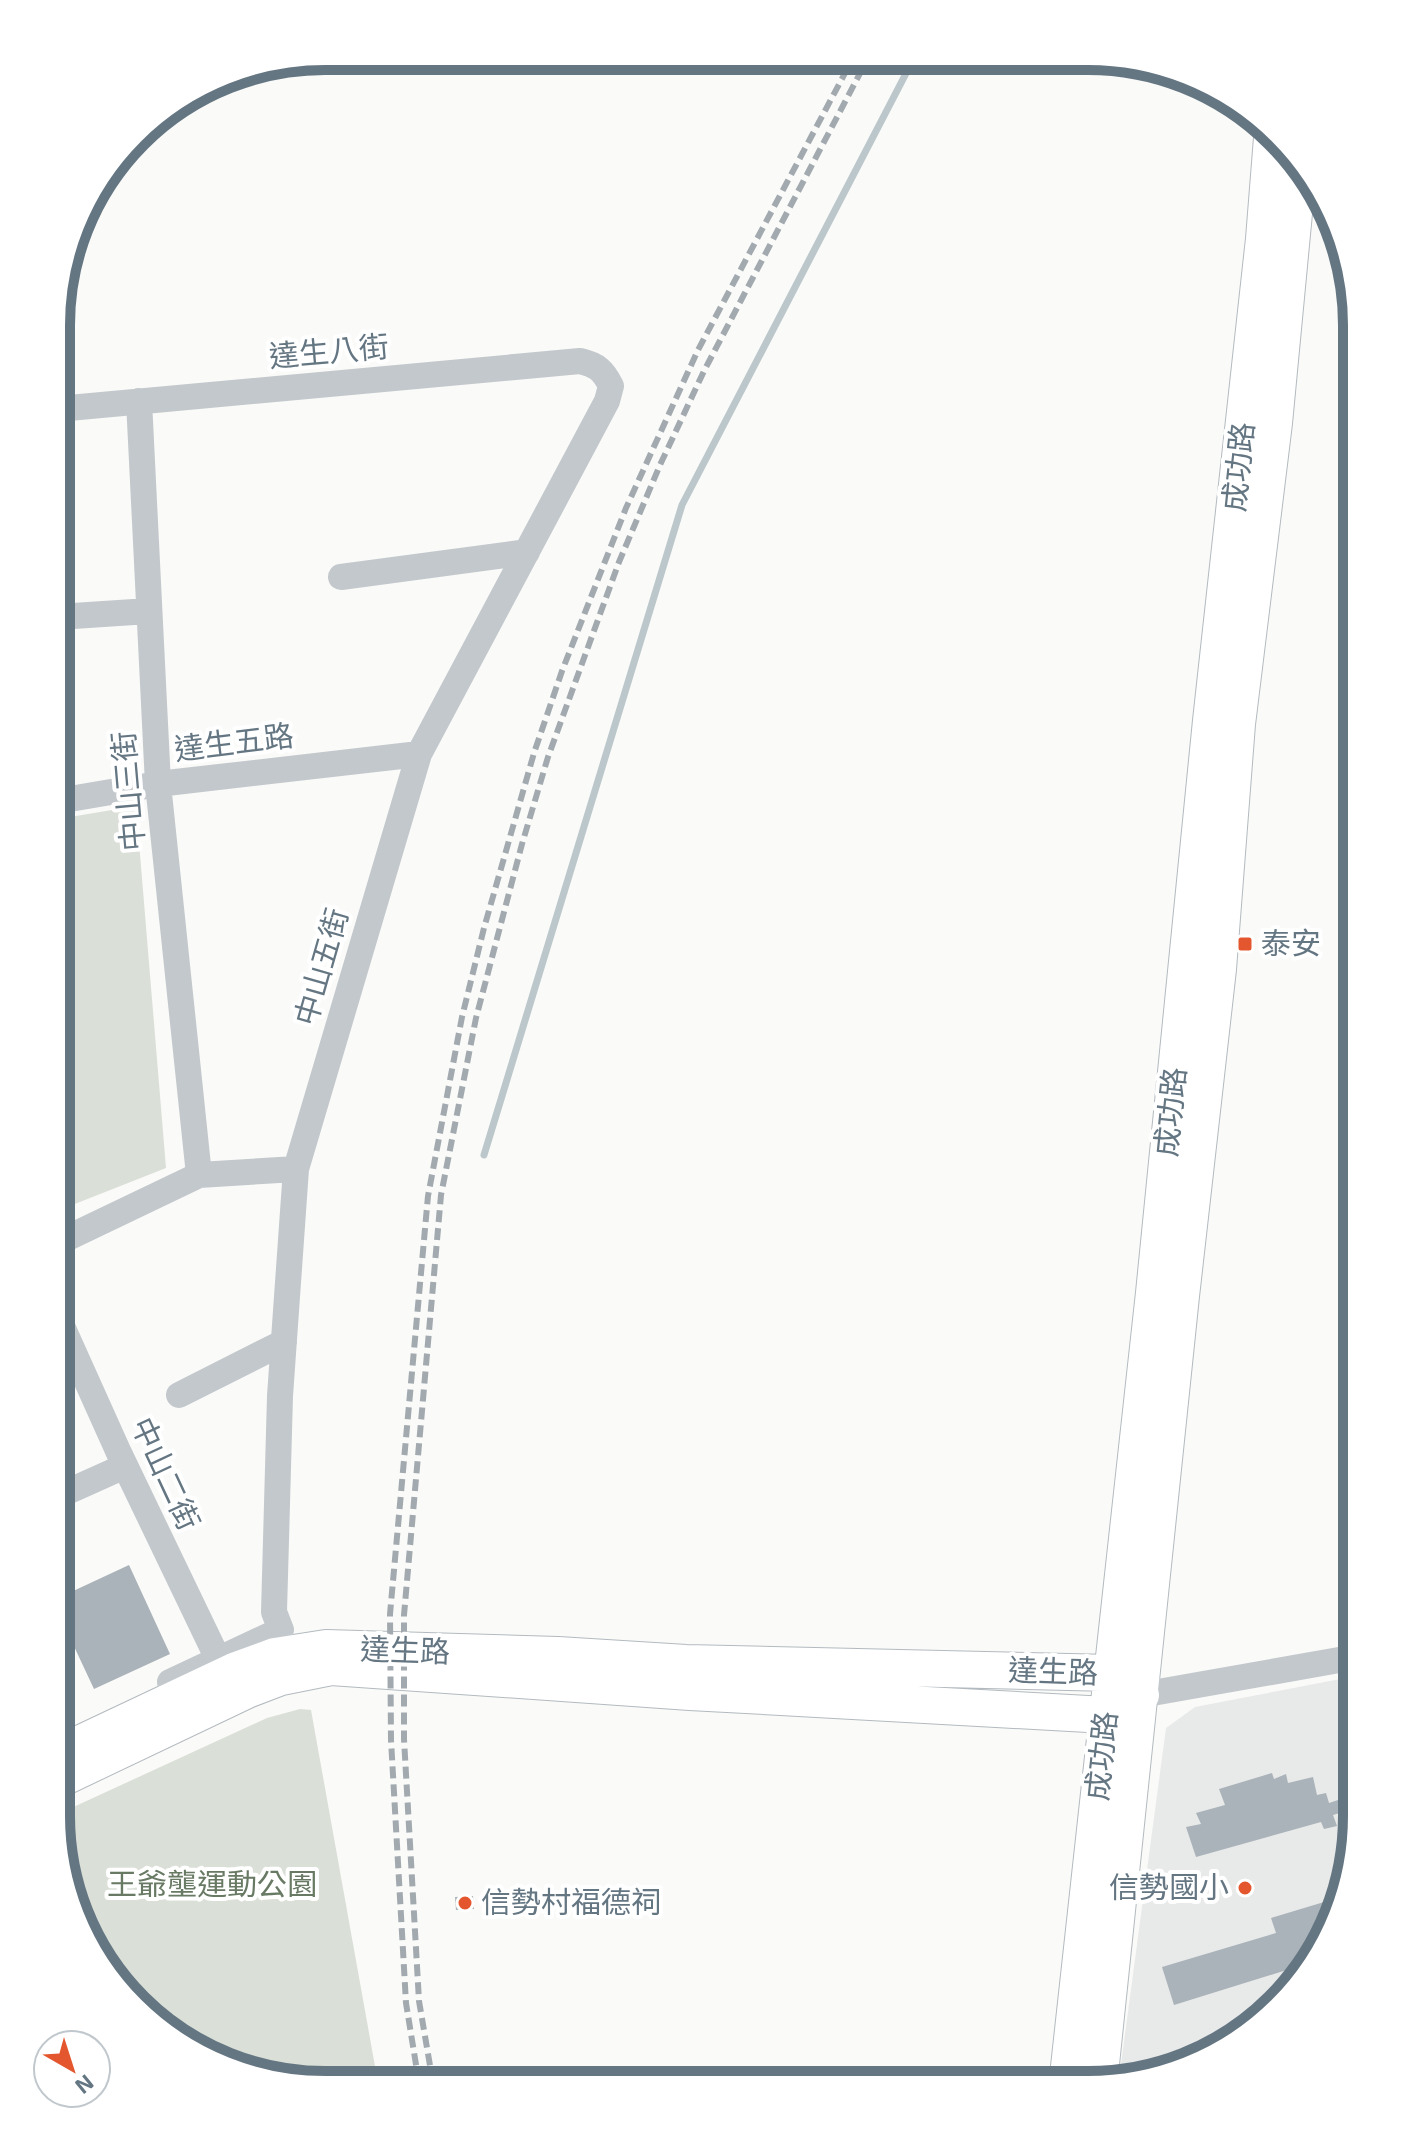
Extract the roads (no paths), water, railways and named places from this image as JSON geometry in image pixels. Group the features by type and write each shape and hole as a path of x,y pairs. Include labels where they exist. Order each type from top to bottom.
{"street":[{"name":"成功路","path":"1100,2070 1141,1695 1167,1294 1211,721 1271,149"},
{"name":"成功路","path":"1068,2071 1111,1673 1218,969 1237,724 1274,423 1297,180"},
{"name":"達生八街","path":"70,408 580,361 596,365 603,372"},
{"name":"中山五街","path":"218,1659 281,1630 274,1612 284,1342 296,1169 419,754 607,401 611,386 603,372"},
{"name":"中山三街","path":"139,401 158,784 199,1175"},
{"path":"341,577 527,552"},
{"path":"70,616 149,611"},
{"name":"達生五路","path":"70,799 158,784 419,754"},
{"path":"70,1237 199,1175 296,1169"},
{"path":"179,1395 284,1342"},
{"name":"中山二街","path":"70,1344 218,1659"},
{"path":"70,1491 125,1466"},
{"name":"達生路","path":"70,1748 234,1671 275,1656 326,1648 558,1655 686,1663 1111,1673 1141,1695 1106,1715 702,1693 331,1667 281,1677 247,1690 70,1774"},
{"path":"70,1728 218,1659"},
{"path":"1141,1695 1342,1659"}],"waterway":[{"path":"484,1155 682,505 908,70"}],"railway":[{"path":"417,2071 406,2003 391,1740 390,1614 428,1196 462,1017 534,753 562,671 626,508 698,350 847,70"},
{"path":"431,2071 419,2001 404,1739 404,1615 441,1195 476,1018 548,757 619,562 704,371 862,70"}],"place":[{"name":"泰安","path":"1245,944"},
{"name":"信勢國小","path":"1245,1888"},
{"name":"信勢村福德祠","path":"465,1903"}],"park label":[{"name":"王爺壟運動公園","path":"212,1885"}]}
